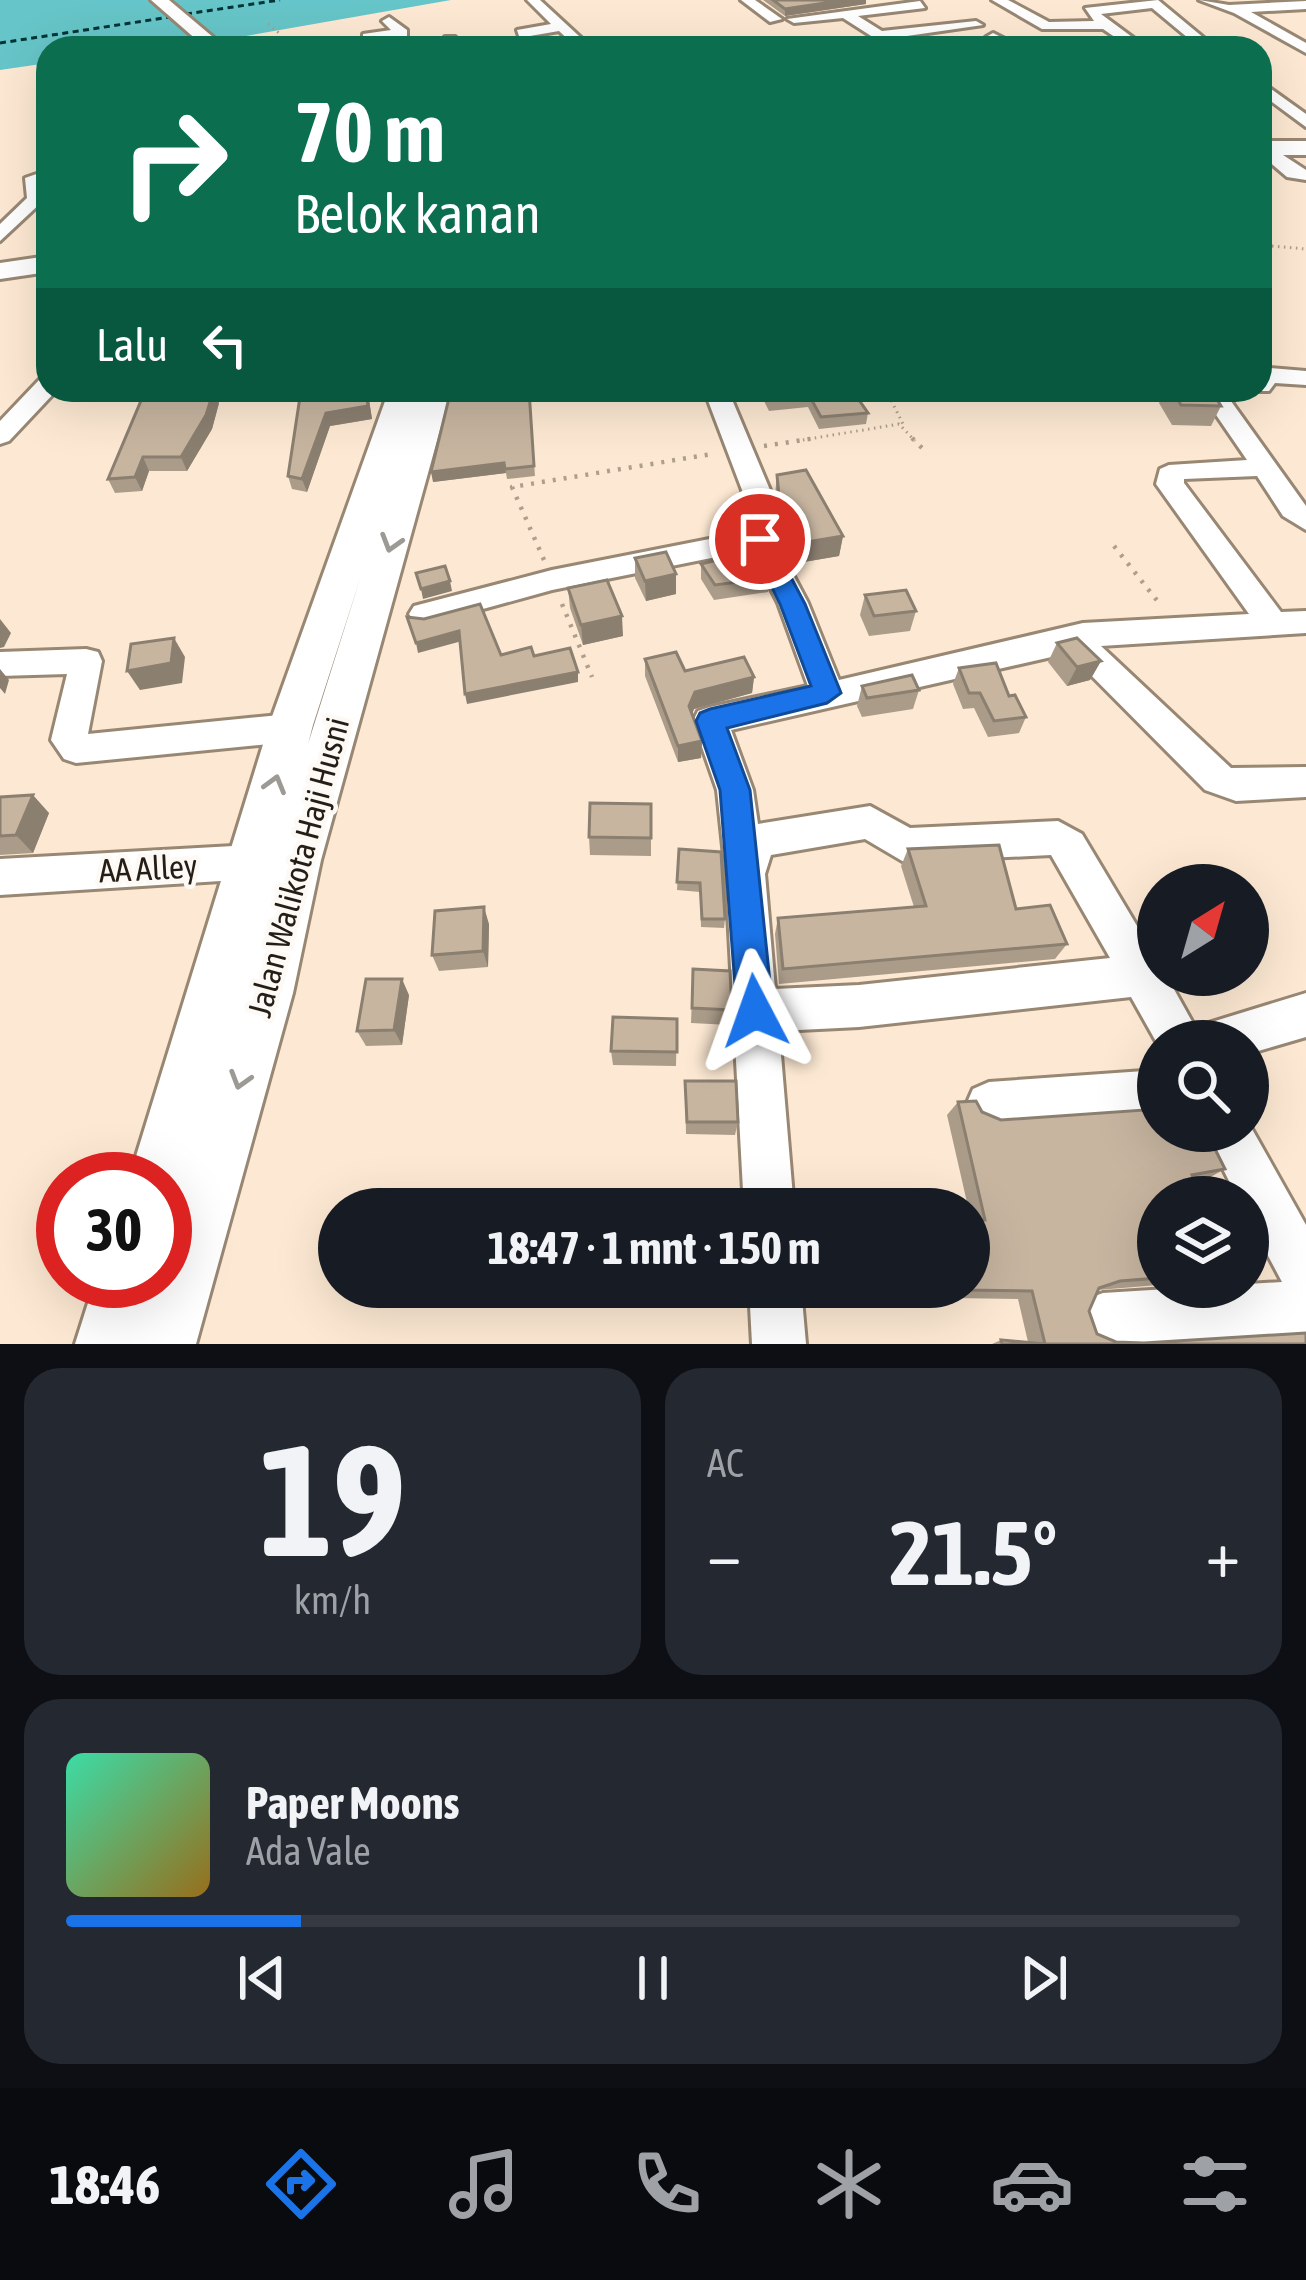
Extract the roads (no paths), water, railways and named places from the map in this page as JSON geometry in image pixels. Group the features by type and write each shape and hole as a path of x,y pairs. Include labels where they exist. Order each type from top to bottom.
{"street":[{"path":"159,0 203,36"},
{"path":"533,0 574,36"},
{"path":"747,0 775,19"},
{"path":"786,0 813,17"},
{"path":"824,0 880,35 976,25"},
{"path":"998,0 1047,26"},
{"path":"1204,0 1237,9 1306,53"},
{"path":"1121,36 1090,11 1154,2 1195,36"},
{"path":"1237,9 1297,3"},
{"path":"794,19 920,5"},
{"path":"386,36 402,33 389,21"},
{"path":"1243,33 1306,25"},
{"path":"523,36 564,26"},
{"path":"1001,36 998,33 1047,26 1106,26"},
{"path":"1201,33 1222,33"},
{"path":"1279,58 1306,53"},
{"path":"1272,95 1306,122"},
{"path":"1272,147 1306,148"},
{"path":"1272,156 1293,173 1306,175"},
{"path":"0,235 36,199"},
{"path":"0,271 36,266"},
{"path":"1272,375 1306,378"},
{"path":"0,436 36,398"},
{"name":"Jalan Walikota Haji Husni","path":"162,1344 266,993 274,861 290,728 401,402"},
{"name":"Jalan Walikota Haji Husni","path":"170,1152 431,402"},
{"path":"720,402 756,490 760,539 793,604 827,693"},
{"path":"1219,402 1293,510 1306,520"},
{"path":"1265,467 1178,472 1169,478 1289,623"},
{"path":"425,614 552,580 760,539"},
{"path":"768,1188 746,875 735,790 710,721 1075,640 1083,634 1289,623"},
{"path":"1075,640 1218,778 1237,786 1306,782"},
{"path":"0,664 86,661 69,740 76,749 290,728"},
{"path":"746,875 756,841 870,822 904,844 1058,838 1068,846 1137,965"},
{"name":"AA Alley","path":"0,877 274,861"},
{"path":"755,1011 859,1006 1137,976"},
{"path":"1269,1026 1306,1015"},
{"path":"988,1105 1137,1094"},
{"path":"1239,1152 1306,1275"},
{"path":"1103,1319 1306,1306"},
{"path":"109,1344 120,1308"},
{"path":"776,1308 779,1344"}],"water":[{"path":"0,0 451,0 246,36 36,36 36,65 0,70"}]}
